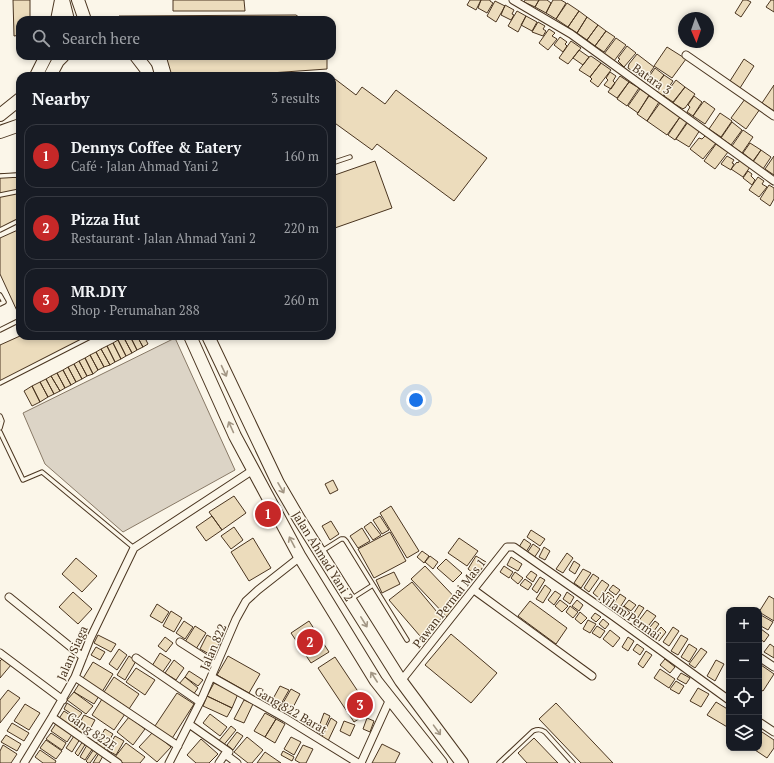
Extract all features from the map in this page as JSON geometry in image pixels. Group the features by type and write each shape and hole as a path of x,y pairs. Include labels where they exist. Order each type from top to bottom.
{"highway":[{"path":"58,16 62,0"},
{"path":"62,0 67,16"},
{"path":"78,0 84,16"},
{"path":"38,72 44,60"},
{"path":"52,72 58,60"},
{"path":"139,60 147,72"},
{"path":"0,115 16,102"},
{"path":"0,115 16,110"},
{"path":"1,132 16,126"},
{"path":"1,132 16,133"},
{"name":"Jalan Ahmad Yani 2","path":"192,340 235,436 300,557 376,681 441,763"},
{"name":"Jalan Ahmad Yani 2","path":"210,340 278,483 319,553 402,681 462,763"}],"street":[{"name":"Batara 3","path":"513,0 571,34 774,181"},
{"path":"686,56 774,116"},
{"path":"134,548 253,470"},
{"name":"Pawan Permai Mas 1","path":"402,681 507,547 514,547 517,551"},
{"name":"Jalan Siaga","path":"24,763 75,677 106,606 134,548"},
{"name":"Nilam Permai","path":"517,551 613,616 726,698"},
{"name":"Jalan 822","path":"169,763 212,678 236,619 246,601 300,557"},
{"path":"474,590 592,676"},
{"path":"9,597 83,657"},
{"path":"180,642 216,665"},
{"path":"0,653 62,700"},
{"path":"136,658 200,702"},
{"path":"762,659 774,667"},
{"path":"75,677 178,746"},
{"name":"Gang 822 Barat","path":"212,678 285,718 360,763"},
{"path":"360,763 390,699"},
{"name":"Gang 822E","path":"52,717 118,763"},
{"path":"189,724 229,752"},
{"path":"762,724 774,732"},
{"path":"219,763 225,754 237,763"}],"lane":[{"path":"336,162 350,157"},
{"path":"0,176 16,175"},
{"path":"0,195 16,192"},
{"path":"0,230 16,222"},
{"path":"0,295 4,302 0,304"},
{"path":"0,330 16,322"},
{"path":"0,383 84,340"},
{"path":"0,416 2,421 0,428"},
{"path":"0,432 23,480 42,472 134,548"},
{"path":"319,553 341,539 344,539 407,640"},
{"path":"350,600 373,585"},
{"path":"499,763 538,729 545,732 573,763"}],"shaded area":[{"path":"171,340 176,340 235,470 123,532 45,464 23,413"}],"building":[{"path":"13,0 30,0 30,16 16,16 16,36 14,36"},
{"path":"173,0 244,0 245,11 173,11"},
{"path":"470,0 481,0 476,10 467,5"},
{"path":"481,0 490,0 493,3 487,13 478,8"},
{"path":"525,0 539,0 535,7 524,2"},
{"path":"539,0 547,0 551,3 546,13 535,7"},
{"path":"553,0 561,0 566,3 556,19 546,13"},
{"path":"743,0 751,2 741,17 735,13"},
{"path":"771,0 774,0 774,12 766,7"},
{"path":"495,1 505,6 496,22 487,16"},
{"path":"567,3 579,11 568,27 556,19"},
{"path":"505,5 514,10 512,14 514,15 511,20 501,15"},
{"path":"517,11 526,16 518,32 508,26"},
{"path":"579,11 587,17 577,33 568,27"},
{"path":"296,15 297,16 119,16"},
{"path":"526,16 537,22 532,31 521,25"},
{"path":"587,17 598,25 587,40 577,33"},
{"path":"538,22 545,26 543,29 546,31 543,36 532,32"},
{"path":"598,25 606,31 595,46 587,40"},
{"path":"549,29 555,33 552,36 557,39 548,50 539,43"},
{"path":"606,31 615,37 604,52 595,46"},
{"path":"560,37 567,42 565,44 567,46 563,52 554,45"},
{"path":"616,38 626,45 614,61 604,54"},
{"path":"571,41 581,48 568,64 559,58"},
{"path":"627,46 636,53 624,67 618,61 620,59 618,58"},
{"path":"667,47 686,59 672,78 654,66"},
{"path":"579,50 589,57 583,65 573,58"},
{"path":"637,54 654,67 645,80 628,68 629,64"},
{"path":"591,56 601,63 590,77 579,70"},
{"path":"744,59 754,66 740,88 730,81"},
{"path":"167,60 327,60 327,69 285,72 171,72"},
{"path":"601,63 611,70 598,87 590,81 592,79 590,77"},
{"path":"655,68 664,75 655,87 646,81"},
{"path":"610,72 616,76 613,81 615,83 611,89 604,85 608,80 606,78"},
{"path":"664,75 673,81 663,96 657,92 659,90 655,87"},
{"path":"620,76 629,82 617,98 608,92"},
{"path":"336,80 356,95 362,87 385,104 396,90 487,158 454,201 377,144 372,150 336,124"},
{"path":"676,80 685,87 673,102 664,96"},
{"path":"629,82 639,88 627,106 617,99"},
{"path":"774,85 774,111 762,103"},
{"path":"685,87 695,94 683,109 673,103"},
{"path":"640,89 649,95 638,113 628,106"},
{"path":"649,96 659,102 647,121 637,114"},
{"path":"694,96 702,102 693,116 687,112 690,107 688,105"},
{"path":"745,99 760,109 746,129 731,118"},
{"path":"704,101 715,109 705,124 693,116"},
{"path":"660,103 680,117 667,135 647,121"},
{"path":"720,113 732,121 721,137 709,129"},
{"path":"680,117 687,122 675,140 668,135"},
{"path":"688,122 700,130 689,147 676,139"},
{"path":"732,122 742,130 731,145 721,138"},
{"path":"743,130 753,137 742,153 732,146"},
{"path":"706,135 716,143 703,159 690,149 699,138 702,139"},
{"path":"750,143 761,150 753,161 743,153"},
{"path":"716,144 728,152 715,169 704,161"},
{"path":"761,150 771,157 763,169 753,162"},
{"path":"727,156 734,160 731,170 721,164"},
{"path":"774,156 774,175 765,169"},
{"path":"740,160 750,167 743,177 731,169"},
{"path":"375,161 392,208 336,228 336,175"},
{"path":"748,171 752,174 751,176 755,180 752,185 743,178"},
{"path":"16,173 16,222 0,230 0,174"},
{"path":"758,177 764,181 762,184 767,187 759,197 749,190"},
{"path":"769,185 774,188 774,199 770,206 760,199"},
{"path":"16,231 16,309 0,274 0,238"},
{"path":"16,338 16,340 82,340 0,382 0,345"},
{"path":"118,340 125,340 132,353 126,356"},
{"path":"118,340 126,356 121,359 113,343"},
{"path":"125,340 132,340 137,350 132,353"},
{"path":"132,340 139,340 143,347 137,350"},
{"path":"139,340 146,340 148,344 143,347"},
{"path":"113,343 121,359 115,362 107,346"},
{"path":"107,346 115,362 110,365 101,349"},
{"path":"101,349 110,365 104,367 96,352"},
{"path":"96,352 104,367 98,370 90,355"},
{"path":"90,355 98,370 93,374 85,358"},
{"path":"85,358 93,374 87,376 79,361"},
{"path":"79,361 87,376 82,379 74,364"},
{"path":"74,364 82,379 76,382 68,367"},
{"path":"68,367 76,382 71,385 63,370"},
{"path":"63,370 71,385 65,388 57,373"},
{"path":"57,373 65,388 60,391 51,376"},
{"path":"51,376 60,391 54,394 46,379"},
{"path":"46,379 54,394 48,397 40,382"},
{"path":"40,382 48,397 40,402 32,386"},
{"path":"32,386 40,402 32,406 24,391"},
{"path":"333,480 338,490 330,494 325,484"},
{"path":"234,496 246,513 222,530 209,512"},
{"path":"391,506 419,551 407,558 380,513"},
{"path":"212,516 222,530 206,541 196,527"},
{"path":"380,516 389,530 382,534 373,520"},
{"path":"331,521 339,534 330,540 322,526"},
{"path":"371,522 381,535 373,540 364,527"},
{"path":"234,527 243,540 231,549 221,536"},
{"path":"362,528 370,541 358,548 350,536"},
{"path":"531,530 545,539 540,546 527,537"},
{"path":"390,532 406,561 374,578 358,549"},
{"path":"253,538 271,568 249,581 231,552"},
{"path":"459,538 478,551 467,566 448,553"},
{"path":"524,539 531,544 526,552 519,547"},
{"path":"533,544 540,549 534,558 527,553"},
{"path":"544,547 550,551 545,560 539,557"},
{"path":"422,551 429,556 424,563 417,557"},
{"path":"567,553 573,558 563,573 556,569"},
{"path":"430,556 438,562 433,569 425,562"},
{"path":"476,556 486,562 477,576 468,569"},
{"path":"511,557 522,564 518,571 507,565"},
{"path":"76,558 97,576 82,592 62,574"},
{"path":"446,559 462,573 453,582 437,568"},
{"path":"574,561 580,565 575,574 569,570"},
{"path":"425,566 461,604 447,617 411,579"},
{"path":"504,566 513,572 509,578 500,572"},
{"path":"583,569 591,573 581,588 574,583"},
{"path":"531,571 537,575 533,582 526,577"},
{"path":"394,572 400,584 382,593 376,580"},
{"path":"515,572 523,578 518,584 511,578"},
{"path":"593,574 599,578 589,592 584,588"},
{"path":"540,577 545,580 537,593 532,589"},
{"path":"525,579 532,584 528,590 520,585"},
{"path":"602,580 609,585 600,599 593,593"},
{"path":"412,582 442,618 420,636 389,600"},
{"path":"545,585 551,590 543,603 536,599"},
{"path":"613,585 620,590 616,595 609,590"},
{"path":"555,591 561,595 554,605 548,600"},
{"path":"73,592 92,609 78,624 59,607"},
{"path":"567,592 574,597 570,604 563,599"},
{"path":"608,592 614,597 607,605 601,600"},
{"path":"620,594 626,598 617,612 611,608"},
{"path":"769,596 774,599 774,621 762,614 762,607"},
{"path":"560,600 568,606 562,612 555,606"},
{"path":"577,600 583,605 579,611 572,606"},
{"path":"629,600 636,605 631,611 624,606"},
{"path":"530,601 567,628 556,644 518,616"},
{"path":"157,604 169,612 162,623 150,616"},
{"path":"639,605 644,608 637,619 632,616"},
{"path":"570,606 578,612 573,618 566,612"},
{"path":"624,606 630,613 624,617 619,610"},
{"path":"647,610 656,616 642,634 634,627"},
{"path":"171,611 182,618 174,632 163,626"},
{"path":"580,612 587,618 581,624 575,619"},
{"path":"595,613 601,617 596,622 591,618"},
{"path":"762,616 773,622 768,630 762,627"},
{"path":"603,619 609,624 605,629 599,624"},
{"path":"588,620 596,624 590,633 583,629"},
{"path":"184,621 193,627 185,639 176,633"},
{"path":"309,621 329,652 311,663 291,633"},
{"path":"655,621 659,624 651,635 646,632"},
{"path":"195,626 206,633 196,649 185,642"},
{"path":"597,626 605,631 600,638 592,633"},
{"path":"661,627 666,632 659,641 653,637"},
{"path":"673,627 679,631 669,646 663,642"},
{"path":"610,630 620,638 613,647 603,639"},
{"path":"762,630 769,635 764,642 762,640"},
{"path":"451,634 497,673 471,703 425,665"},
{"path":"98,635 116,644 111,652 94,643"},
{"path":"207,635 220,642 213,656 200,649"},
{"path":"681,635 688,639 678,655 671,651"},
{"path":"165,637 173,643 166,652 158,646"},
{"path":"628,637 634,641 628,651 622,647"},
{"path":"637,644 644,649 640,655 633,650"},
{"path":"689,644 697,649 689,662 681,657"},
{"path":"770,644 774,647 774,658 764,652"},
{"path":"96,647 105,652 100,660 91,655"},
{"path":"701,648 707,652 695,668 689,664"},
{"path":"119,649 127,655 117,670 109,664"},
{"path":"646,651 652,655 643,668 638,664"},
{"path":"160,653 171,660 162,673 152,666"},
{"path":"129,656 136,661 125,680 117,675"},
{"path":"228,656 260,674 249,693 217,675"},
{"path":"335,657 371,711 354,722 318,668"},
{"path":"3,658 11,665 0,678 0,661"},
{"path":"665,659 675,667 670,673 660,665"},
{"path":"174,660 184,668 176,680 165,673"},
{"path":"716,660 724,664 715,681 707,676"},
{"path":"93,662 113,674 102,692 82,680"},
{"path":"762,666 774,674 762,690"},
{"path":"136,668 155,680 145,695 126,682"},
{"path":"660,669 675,679 669,688 654,678"},
{"path":"189,671 203,680 198,686 185,677"},
{"path":"681,673 690,678 686,684 677,679"},
{"path":"114,677 139,694 129,709 104,692"},
{"path":"185,677 198,688 193,695 179,684"},
{"path":"676,681 684,686 679,694 670,689"},
{"path":"214,683 238,694 232,708 207,696"},
{"path":"79,684 99,696 94,704 74,692"},
{"path":"280,686 289,690 277,711 269,706"},
{"path":"698,688 709,694 701,707 690,701"},
{"path":"291,689 300,694 288,717 278,712"},
{"path":"8,690 20,698 0,723 0,700"},
{"path":"74,692 93,706 86,714 67,700"},
{"path":"177,693 194,704 171,740 153,729"},
{"path":"207,696 232,708 227,717 203,706"},
{"path":"102,699 125,714 114,730 92,715"},
{"path":"244,700 253,704 244,723 234,719"},
{"path":"716,702 726,708 726,726 707,715"},
{"path":"67,703 82,713 78,718 64,709"},
{"path":"556,703 613,763 581,763 539,719"},
{"path":"25,704 40,713 29,730 14,721"},
{"path":"64,711 79,721 73,730 58,720"},
{"path":"265,713 276,719 265,737 254,731"},
{"path":"324,713 330,716 322,734 317,732"},
{"path":"210,714 227,727 220,736 203,723"},
{"path":"84,715 95,720 87,735 76,730"},
{"path":"129,717 145,729 133,745 117,732"},
{"path":"331,718 337,722 328,741 322,737"},
{"path":"367,718 374,721 370,732 363,729"},
{"path":"276,719 285,724 275,743 265,737"},
{"path":"344,721 355,725 350,736 340,731"},
{"path":"57,722 73,733 67,742 51,731"},
{"path":"12,723 29,733 24,741 7,731"},
{"path":"231,726 236,730 222,747 217,743"},
{"path":"105,729 113,734 104,749 96,744"},
{"path":"153,732 171,747 157,762 139,747"},
{"path":"237,732 243,736 233,750 227,745"},
{"path":"762,732 774,740 774,748 767,758 756,751 762,751"},
{"path":"51,733 66,743 62,750 46,739"},
{"path":"6,735 21,744 17,751 1,742"},
{"path":"74,736 80,739 72,752 66,748"},
{"path":"115,736 124,741 116,755 107,750"},
{"path":"247,737 263,750 252,763 248,763 234,752"},
{"path":"291,737 301,742 294,755 284,749"},
{"path":"534,738 558,763 527,763 518,753"},
{"path":"201,739 218,754 209,763 196,763 187,755"},
{"path":"46,740 62,751 56,759 40,748"},
{"path":"83,741 86,743 78,756 75,753"},
{"path":"126,743 145,757 140,763 123,763 115,757"},
{"path":"382,744 400,753 395,763 372,763"},
{"path":"3,745 17,754 11,763 0,763 0,751"},
{"path":"87,745 93,748 85,760 80,757"},
{"path":"303,745 313,749 306,763 300,763 295,760"},
{"path":"94,749 98,752 90,763 88,763 86,761"},
{"path":"40,750 56,761 55,763 43,763 35,757"},
{"path":"283,751 294,757 292,761 281,755"},
{"path":"265,752 281,763 257,763"},
{"path":"99,753 103,756 99,763 93,763"}],"place":[{"name":"Dennys Coffee & Eatery","path":"268,514"},
{"name":"Pizza Hut","path":"310,642"},
{"name":"MR.DIY","path":"360,705"}]}
